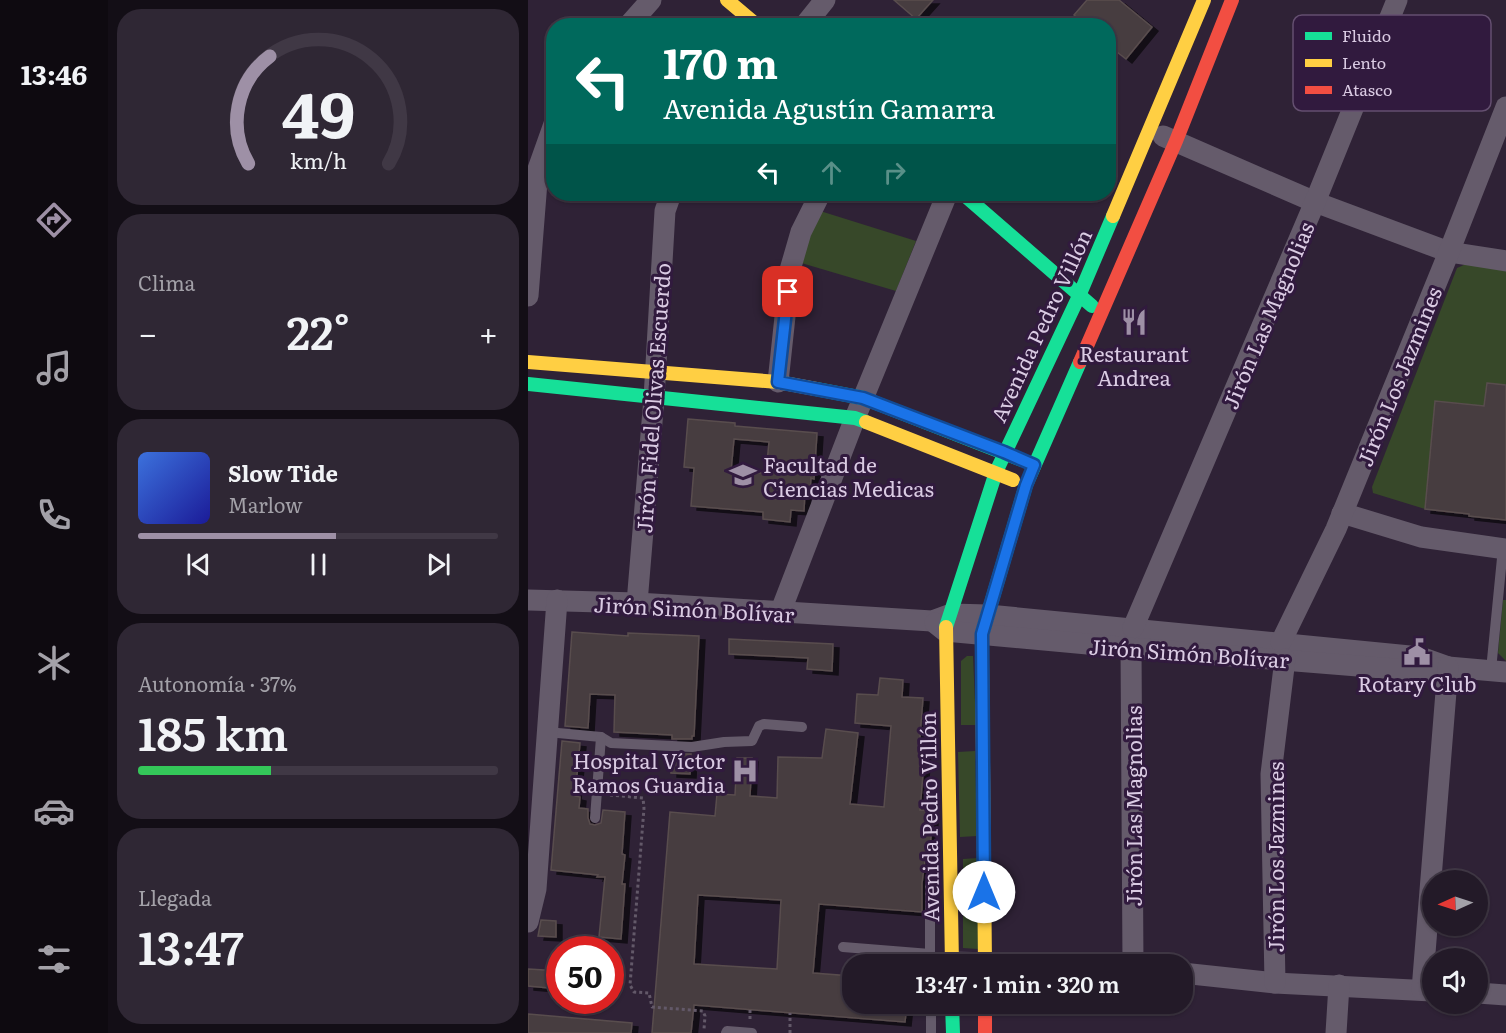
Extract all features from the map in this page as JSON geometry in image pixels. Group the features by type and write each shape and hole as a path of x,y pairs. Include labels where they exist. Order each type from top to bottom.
{"main road":[{"path":"727,0 748,18"},
{"name":"Avenida Pedro Villón","path":"952,954 966,846 965,735 943,622 1004,452 1079,296 1204,0"},
{"name":"Avenida Pedro Villón","path":"983,954 966,846 965,735 985,624 1026,485 1176,141 1232,0"},
{"path":"971,201 1102,314"},
{"path":"528,362 778,382 863,398 1034,465"},
{"path":"528,384 855,418 1026,485"},
{"path":"952,1014 953,1033"},
{"path":"985,1014 985,1033"}],"street":[{"path":"635,18 651,0"},
{"path":"810,18 825,0"},
{"name":"Jirón Las Magnolias","path":"1391,15 1397,0"},
{"name":"Jirón Los Jazmines","path":"1275,982 1271,774 1283,651 1449,252 1506,107"},
{"name":"Jirón Las Magnolias","path":"1133,954 1132,638 1352,111"},
{"path":"1149,131 1315,202 1449,252 1506,261"},
{"path":"528,296 538,169 546,146"},
{"name":"Jirón Fidel Olivas Escuerdo","path":"637,603 656,373 665,212 669,201"},
{"path":"778,382 790,270 801,232 816,201"},
{"path":"780,613 855,418 944,201"},
{"path":"1342,513 1421,537 1504,549"},
{"name":"Jirón Simón Bolívar","path":"528,600 637,603 985,624 1283,651 1420,671 1448,667 1499,671"},
{"path":"528,922 536,889 557,600"},
{"path":"1430,948 1448,667"},
{"path":"1193,974 1275,982 1422,991"},
{"path":"1336,1033 1340,985"},
{"path":"1488,994 1506,995"}],"lane":[{"path":"1499,671 1504,549"},
{"path":"547,732 601,737 611,743 692,747 752,741 759,726 764,724 802,727"},
{"path":"595,818 601,737"},
{"path":"930,883 930,954"},
{"path":"843,947 894,954"},
{"path":"931,1014 931,1033"},
{"path":"726,1033 727,1031 752,1033"}],"path":[{"path":"596,794 643,798 630,985 634,992 649,993 652,1007 703,1011 704,1029"},
{"path":"790,1013 790,1033"}],"green space":[{"path":"817,210 916,241 896,291 798,262"},
{"path":"1466,264 1506,270 1506,517 1425,509 1373,493 1372,487 1457,268"},
{"path":"1503,600 1506,600 1506,661 1498,653"},
{"path":"967,656 973,656 976,725 961,725 961,661"},
{"path":"975,751 977,836 960,837 958,752"},
{"path":"979,858 978,949 963,948 963,859"}],"building":[{"path":"894,0 933,0 915,18"},
{"path":"1087,0 1119,0 1152,27 1126,59 1116,51 1116,18 1077,18 1074,15"},
{"path":"1487,383 1506,385 1506,520 1425,509 1435,401 1484,406"},
{"path":"688,419 735,423 735,426 817,433 814,479 811,478 810,491 805,490 804,511 791,510 790,522 763,519 763,512 691,506 694,468 684,467","holes":["734,439 769,442 766,473 731,471"]},
{"path":"572,632 628,636 628,633 699,636 692,739 672,739 672,735 614,732 615,695 590,694 588,728 565,726"},
{"path":"729,639 833,644 832,671 807,669 808,658 729,654"},
{"path":"880,678 903,680 902,697 923,698 919,750 925,750 920,810 932,811 932,819 930,853 926,853 922,883 922,912 819,904 813,973 842,975 842,1014 906,1014 905,1022 694,1005 691,1033 652,1033 670,812 715,816 717,794 735,795 737,758 752,758 750,796 777,798 778,757 822,758 826,729 858,733 850,804 884,807 891,726 855,723 857,694 878,695","holes":["698,895 781,900 777,969 694,964"]},
{"path":"562,741 580,743 575,796 580,797 579,808 588,809 590,824 595,825 601,823 603,810 625,812 622,884 625,884 621,936 599,936 605,877 551,870"},
{"path":"672,754 691,754 690,774 671,773"},
{"path":"541,920 556,921 556,936 538,936"},
{"path":"528,969 546,970 546,988 528,986"},
{"path":"528,1014 632,1023 631,1033 528,1033"}],"traffic: fast":[{"path":"971,201 1092,306"},
{"path":"946,627 996,472 1079,296 1113,216"},
{"path":"982,660 982,634 1026,485 1080,362"},
{"path":"528,384 855,418 866,422"},
{"path":"816,389 863,398 1022,460"},
{"path":"952,1014 953,1033"}],"traffic: slow":[{"path":"727,0 748,18"},
{"path":"1113,216 1204,0"},
{"path":"528,362 778,382 816,389"},
{"path":"866,422 1013,480"},
{"path":"946,627 952,954"},
{"path":"982,660 985,954"}],"traffic: jam":[{"path":"1080,362 1176,141 1232,0"},
{"path":"985,1014 985,1033"}],"place":[{"name":"Restaurant Andrea","path":"1134,322"},
{"name":"Facultad de Ciencias Medicas","path":"743,475"},
{"name":"Rotary Club","path":"1417,652"},
{"name":"Hospital Víctor Ramos Guardia","path":"745,771"}],"route":[{"path":"788,292 778,382 863,398 1034,465 982,634 984,892"}]}
